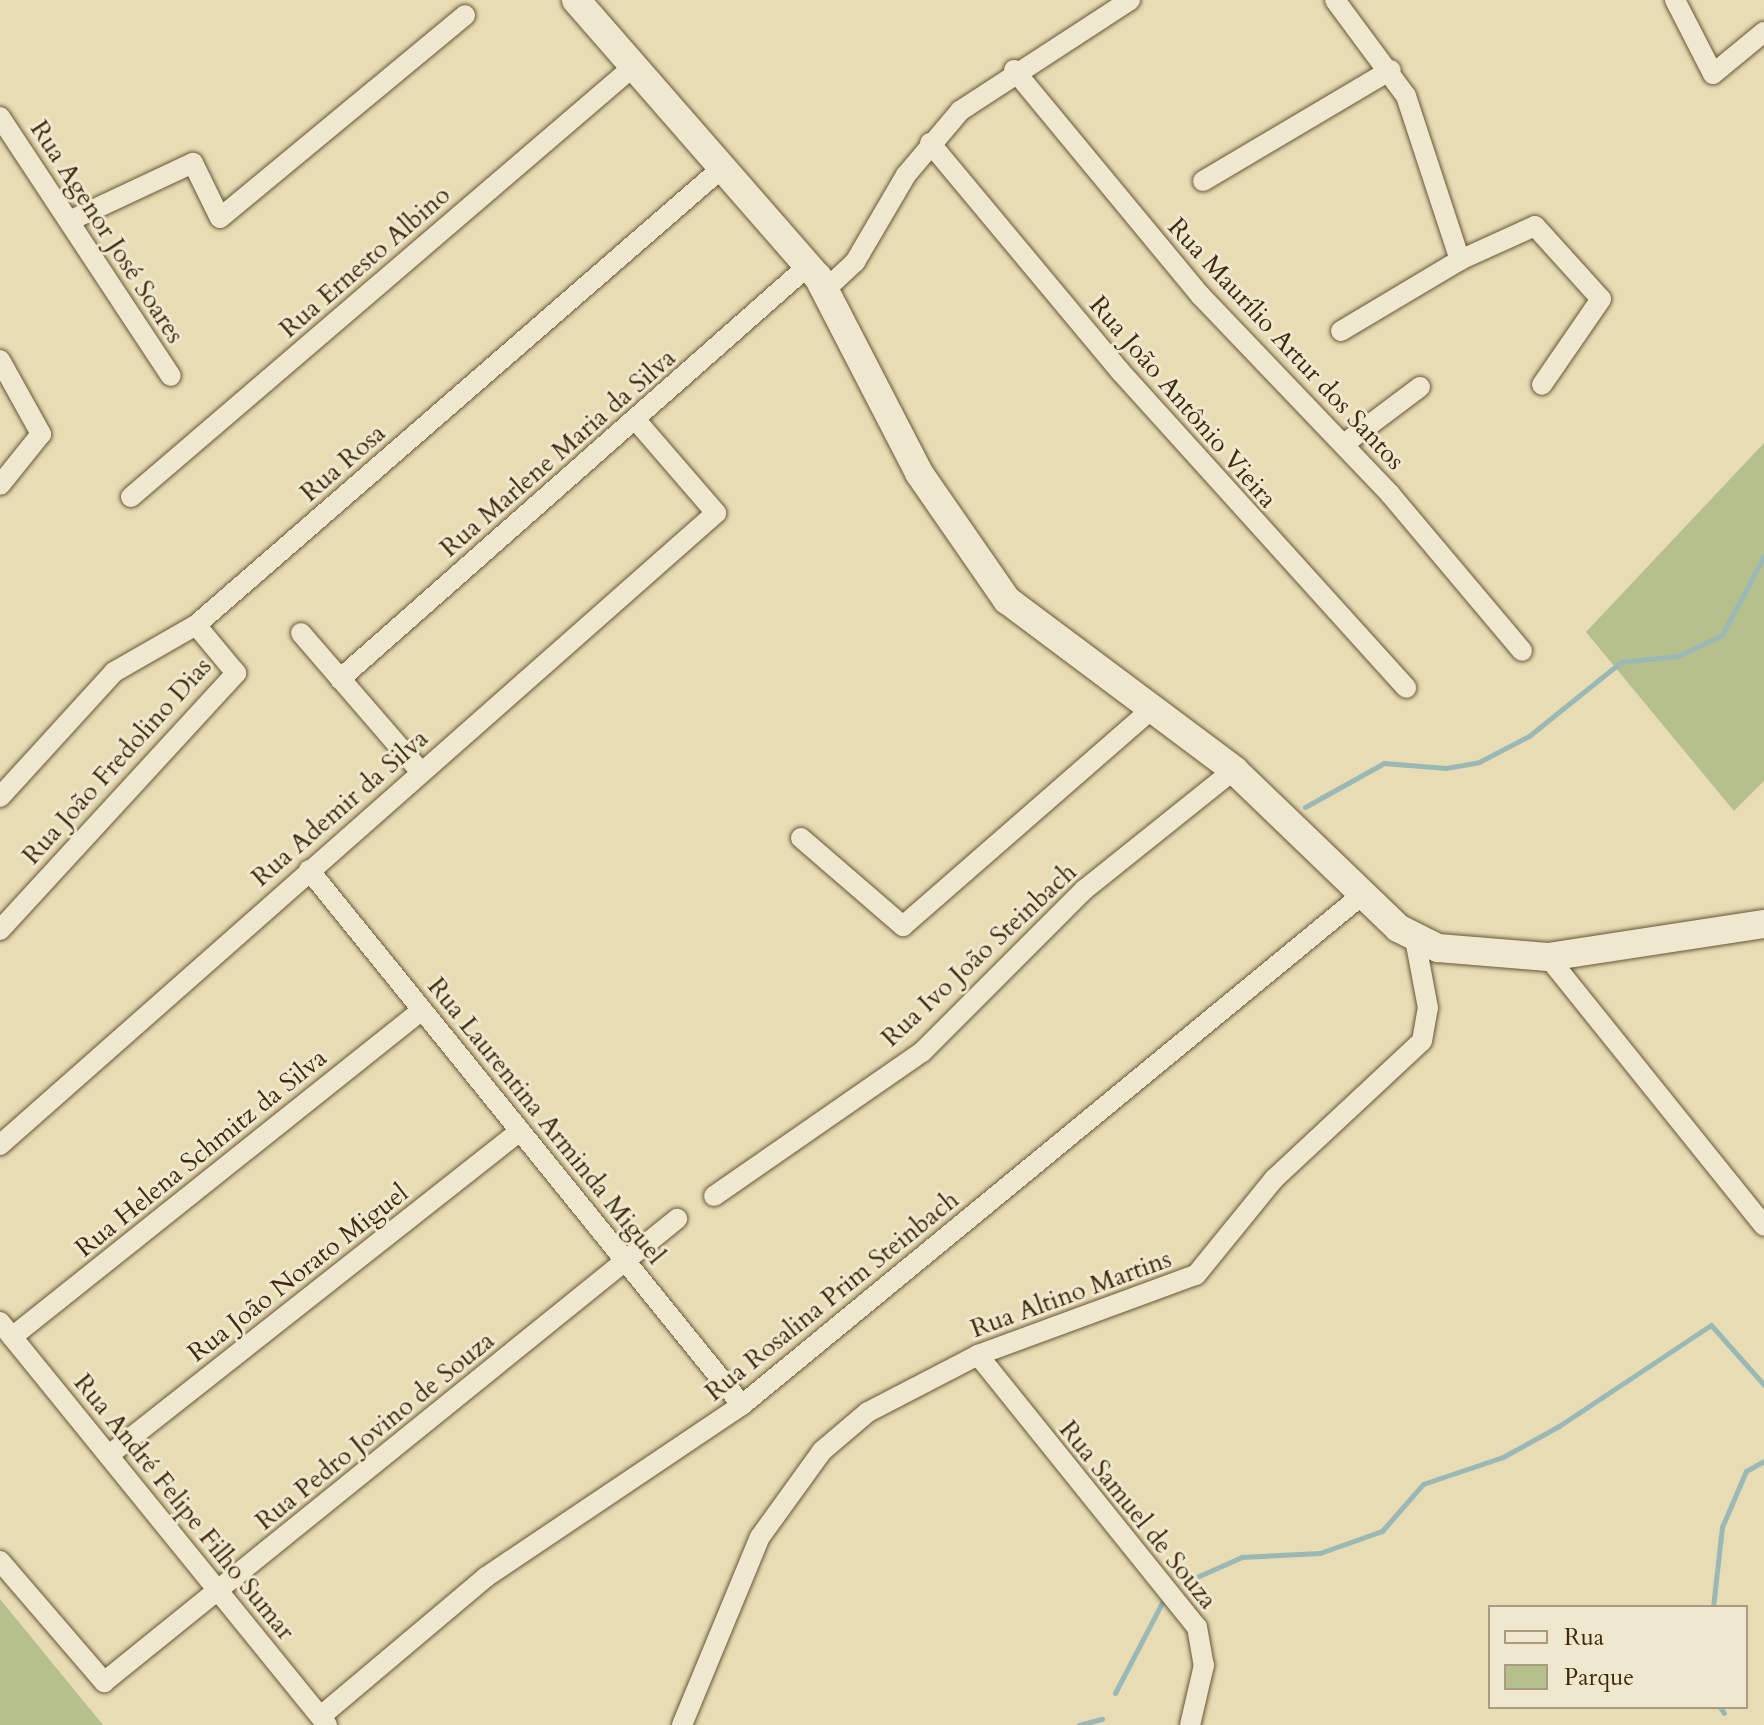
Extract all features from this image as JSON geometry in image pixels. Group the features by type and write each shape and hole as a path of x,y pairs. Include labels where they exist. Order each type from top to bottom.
{"main road":[{"path":"576,0 809,265 826,289 919,473 980,568 1035,627 1234,770 1362,895 1415,939 1489,955 1548,957 1764,924"}],"street":[{"path":"826,289 855,262 930,143 1014,70 1130,0"},
{"path":"1335,0 1391,70 1413,112 1460,260"},
{"path":"1675,0 1713,74 1764,32"},
{"path":"69,221 193,163 220,218 465,15"},
{"name":"Rua Ernesto Albino","path":"131,497 634,66"},
{"name":"Rua Maurílio Artur dos Santos","path":"1014,70 1201,296 1344,444 1522,651"},
{"path":"1203,181 1391,70"},
{"name":"Rua Agenor José Soares","path":"0,117 171,376"},
{"name":"Rua João Antônio Vieira","path":"930,143 1120,371 1406,688"},
{"name":"Rua Rosa","path":"0,797 114,672 196,625 723,167"},
{"path":"1341,331 1460,260 1535,226 1598,290 1598,308 1542,385"},
{"name":"Rua Marlene Maria da Silva","path":"340,679 809,265"},
{"path":"0,360 41,434 0,485"},
{"path":"1344,444 1420,387"},
{"name":"Rua Ademir da Silva","path":"0,1145 716,513 635,419"},
{"name":"Rua João Fredolino Dias","path":"0,930 236,673 196,625"},
{"path":"301,633 421,772"},
{"path":"801,838 903,926 1151,710"},
{"name":"Rua Ivo João Steinbach","path":"714,1196 922,1052 1084,890 1234,770"},
{"name":"Rua Laurentina Arminda Miguel","path":"309,870 742,1405"},
{"name":"Rua Rosalina Prim Steinbach","path":"324,1720 486,1577 742,1405 1362,895"},
{"name":"Rua Altino Martins","path":"682,1725 760,1537 796,1480 868,1412 978,1355 1204,1268 1274,1179 1422,1041 1428,1008 1415,939"},
{"path":"1548,957 1764,1226"},
{"name":"Rua Helena Schmitz da Silva","path":"6,1330 422,1010"},
{"name":"Rua João Norato Miguel","path":"109,1455 520,1131"},
{"name":"Rua Pedro Jovino de Souza","path":"0,1561 104,1682 677,1219"},
{"name":"Rua André Felipe Filho Sumar","path":"6,1330 324,1720"},
{"name":"Rua Samuel de Souza","path":"978,1355 1197,1627 1204,1665 1190,1725"}],"green space":[{"path":"1764,443 1764,781 1734,811 1586,632"},
{"path":"0,1599 103,1725 0,1725"}],"waterway":[{"path":"1305,807 1384,763 1446,768 1479,762 1529,736 1621,662 1678,656 1722,635 1764,556"},
{"path":"1192,1579 1242,1557 1320,1553 1382,1531 1423,1484 1503,1457 1559,1426 1711,1325 1764,1385"},
{"path":"1713,1605 1722,1527 1746,1471 1764,1461"},
{"path":"1115,1693 1166,1595"},
{"path":"1721,1709 1724,1713"},
{"path":"1079,1725 1102,1719"}]}
